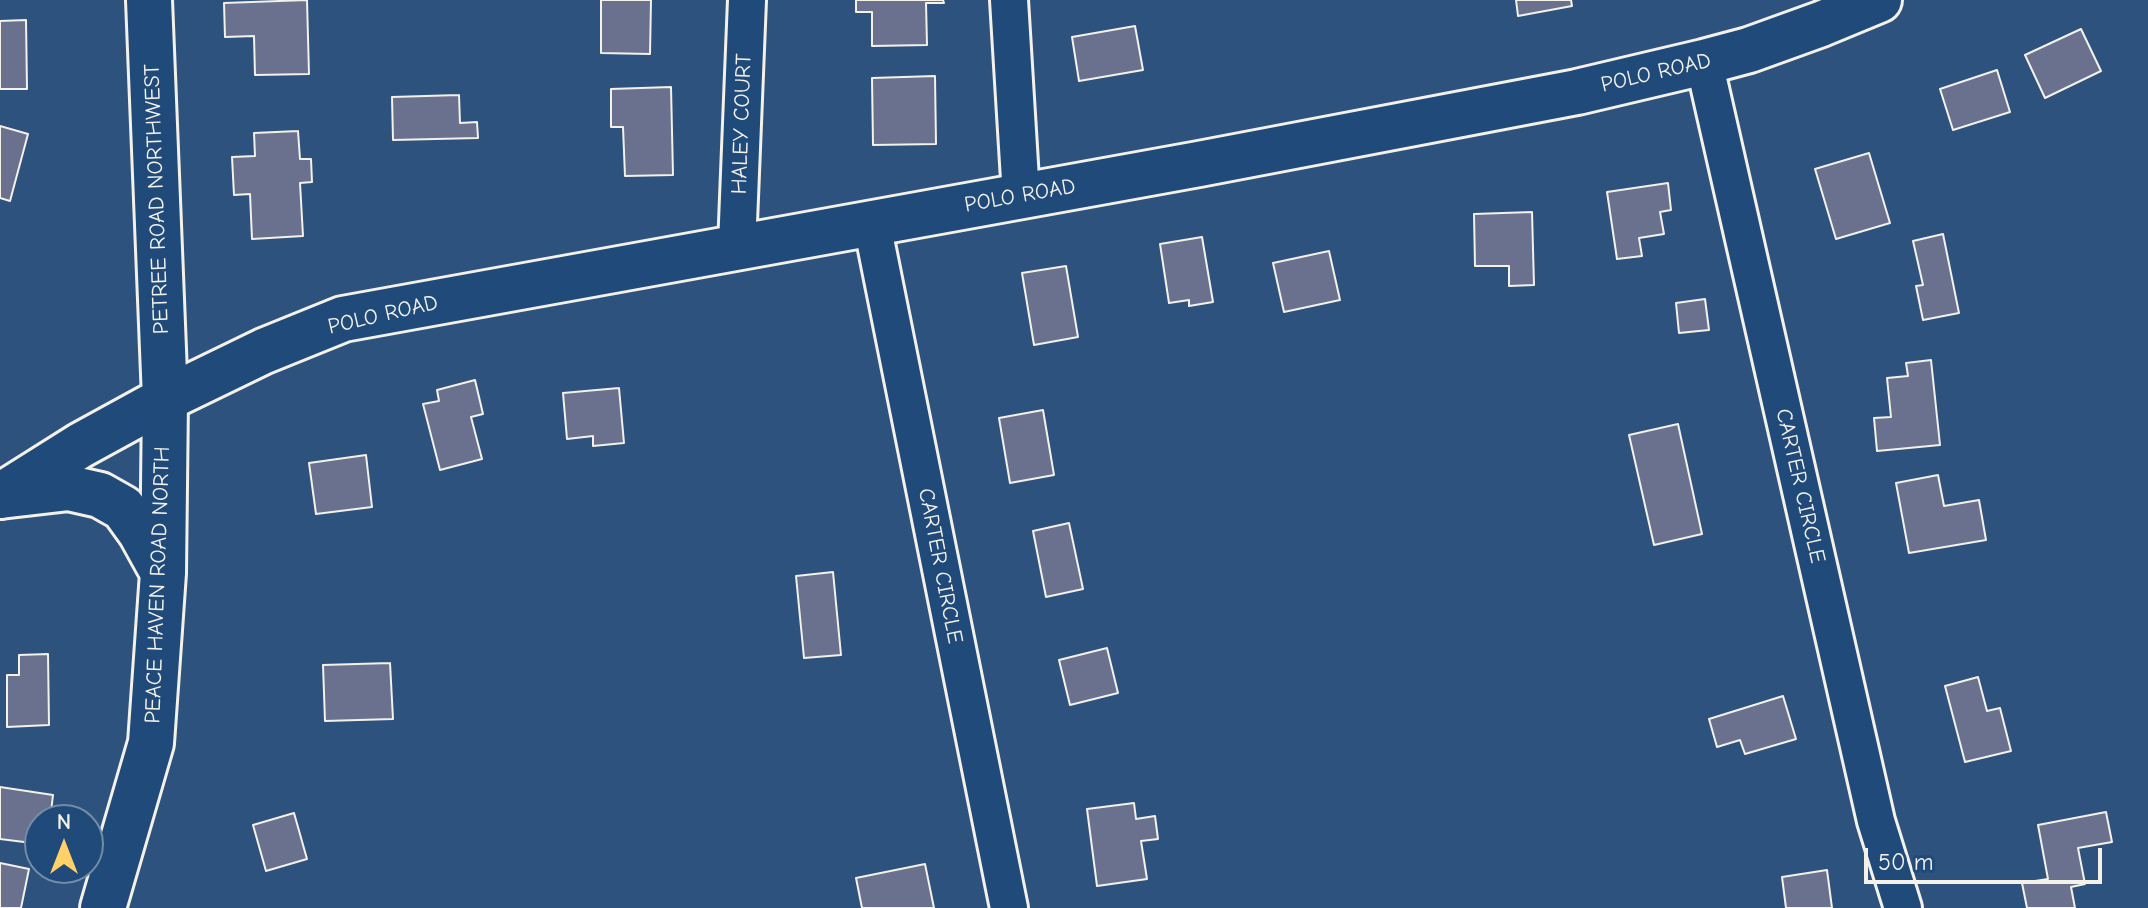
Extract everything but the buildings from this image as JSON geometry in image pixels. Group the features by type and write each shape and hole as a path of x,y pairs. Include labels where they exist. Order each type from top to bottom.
{"main road":[{"name":"PETREE ROAD NORTHWEST","path":"149,0 165,399"},
{"name":"POLO ROAD","path":"0,496 81,445 165,399 264,351 343,319 1577,92 1749,50 1879,0"},
{"name":"PEACE HAVEN ROAD NORTH","path":"103,908 151,743 163,573 165,399"},
{"path":"0,496 69,488 100,495 123,508 163,573"}],"street":[{"name":"HALEY COURT","path":"737,247 747,0"},
{"path":"1009,0 1021,196"},
{"name":"CARTER CIRCLE","path":"1704,62 1876,821 1903,908"},
{"name":"CARTER CIRCLE","path":"872,224 1009,908"}]}
